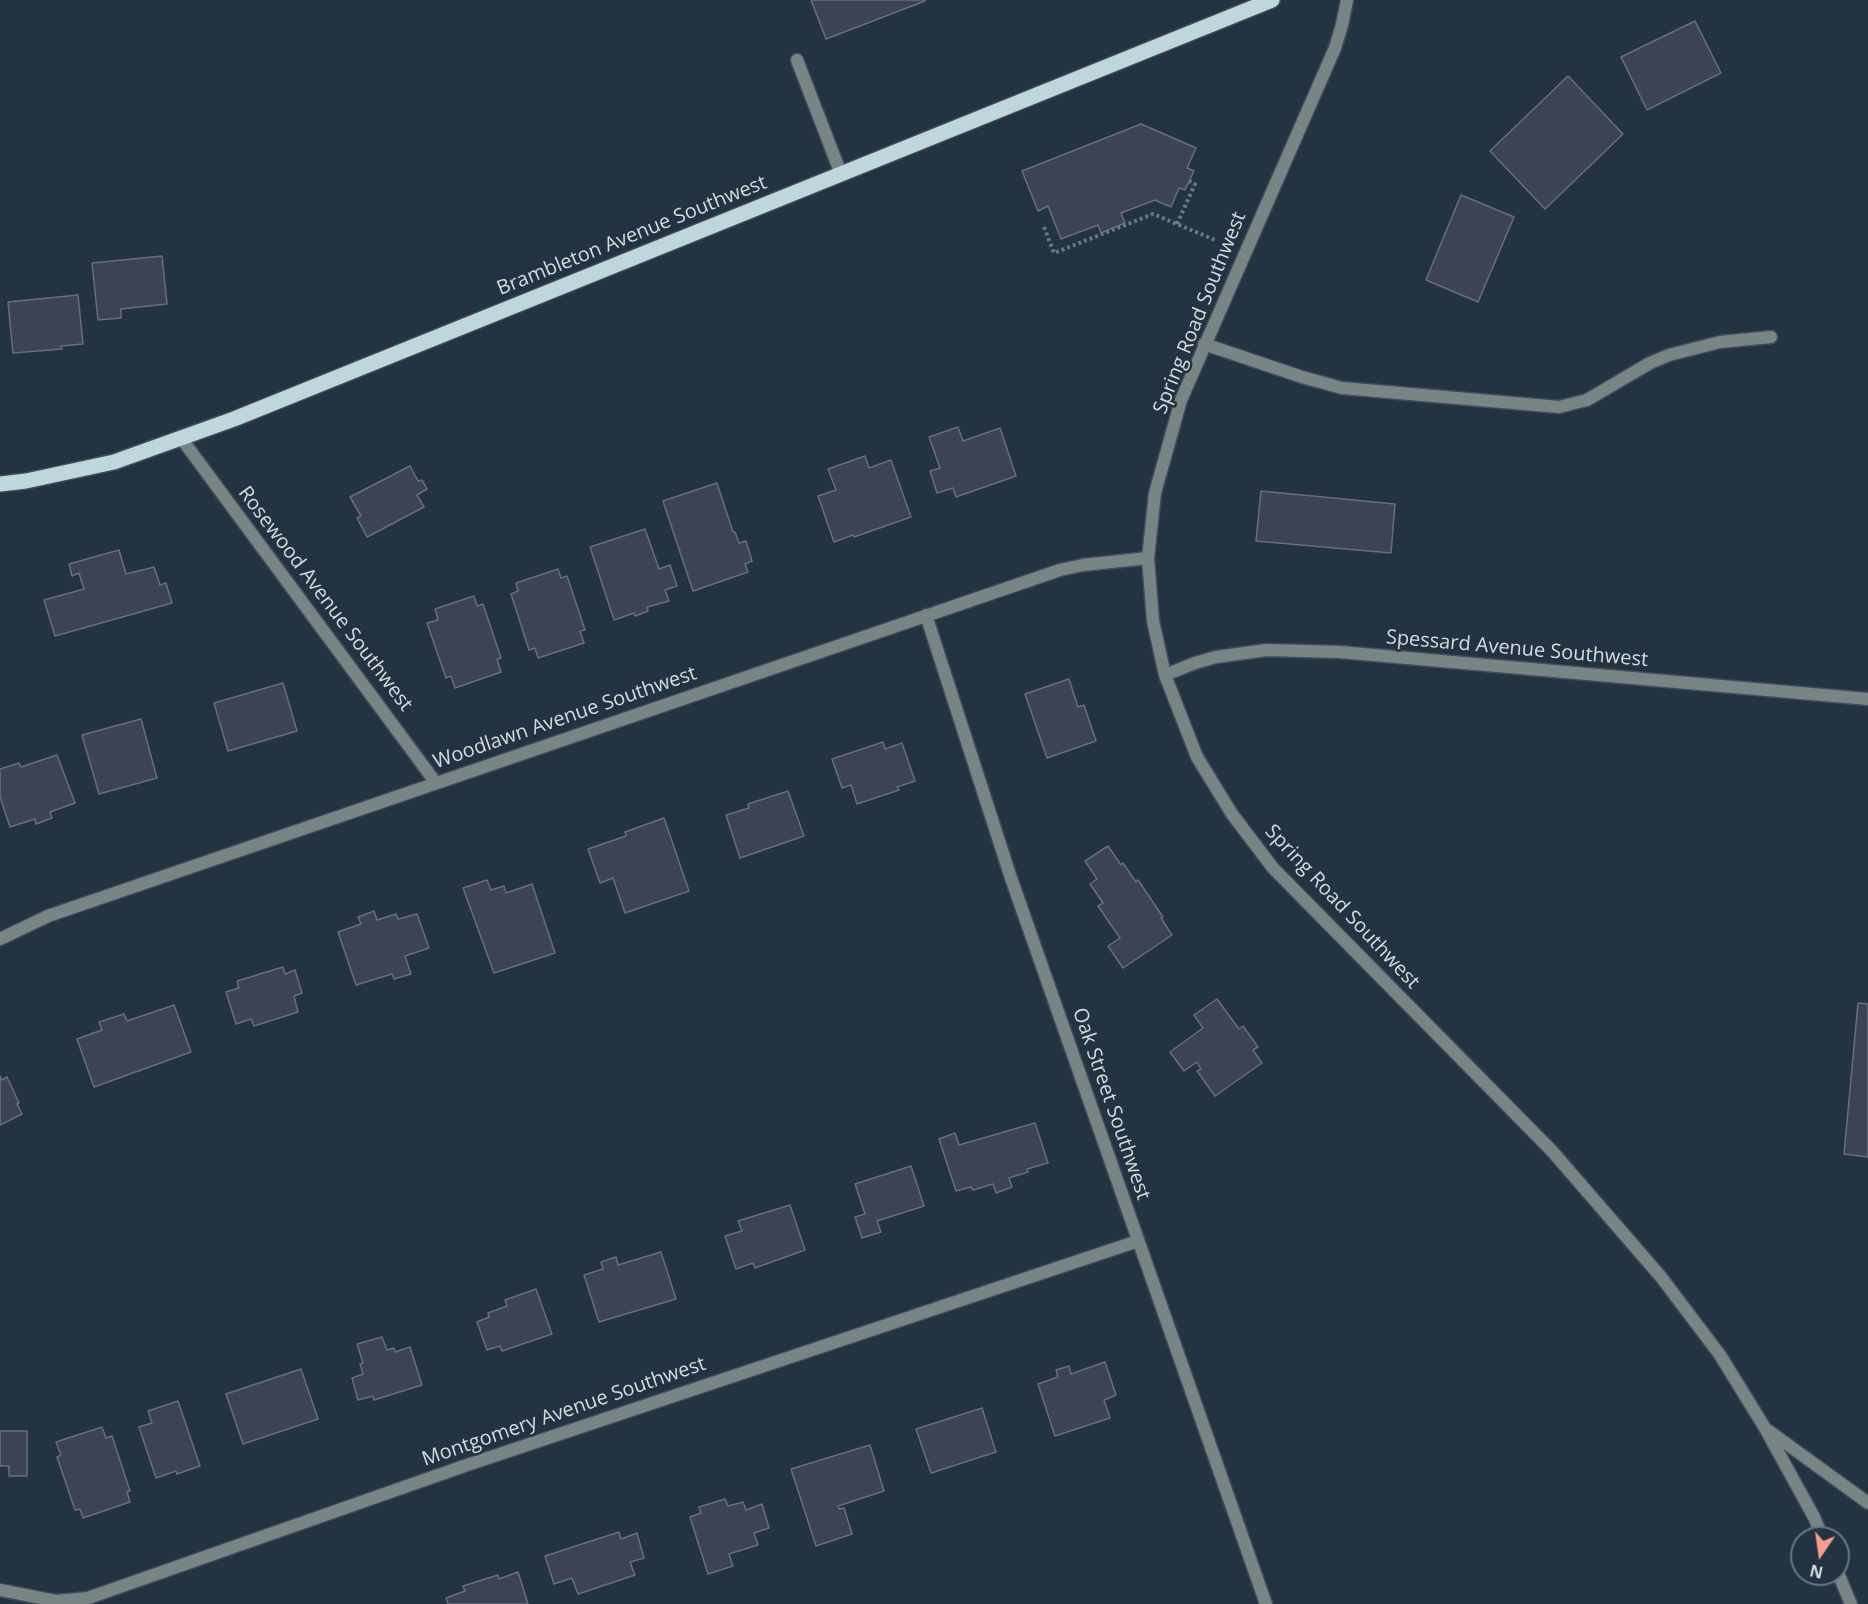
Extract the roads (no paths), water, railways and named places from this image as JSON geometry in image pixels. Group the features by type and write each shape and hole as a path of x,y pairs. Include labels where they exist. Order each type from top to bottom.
{"main road":[{"name":"Brambleton Avenue Southwest","path":"0,484 26,481 114,462 234,419 1272,0"}],"street":[{"name":"Spring Road Southwest","path":"1347,0 1335,48 1181,400 1155,493 1149,558 1153,621 1165,675 1197,757 1232,814 1273,868 1552,1151 1661,1277 1720,1355 1765,1428 1818,1526"},
{"path":"797,60 841,174"},
{"path":"1204,344 1342,388 1559,407 1587,400 1650,363 1669,355 1720,342 1771,337"},
{"name":"Rosewood Avenue Southwest","path":"182,438 436,783"},
{"name":"Woodlawn Avenue Southwest","path":"0,939 48,916 1060,570 1083,565 1149,558"},
{"name":"Oak Street Southwest","path":"926,615 1011,878 1266,1604"},
{"name":"Spessard Avenue Southwest","path":"1165,675 1195,663 1236,654 1267,650 1340,652 1866,702"},
{"name":"Montgomery Avenue Southwest","path":"0,1590 56,1601 88,1598 471,1464 1138,1240"},
{"path":"1765,1428 1868,1503"},
{"path":"1843,1586 1851,1604"}]}
